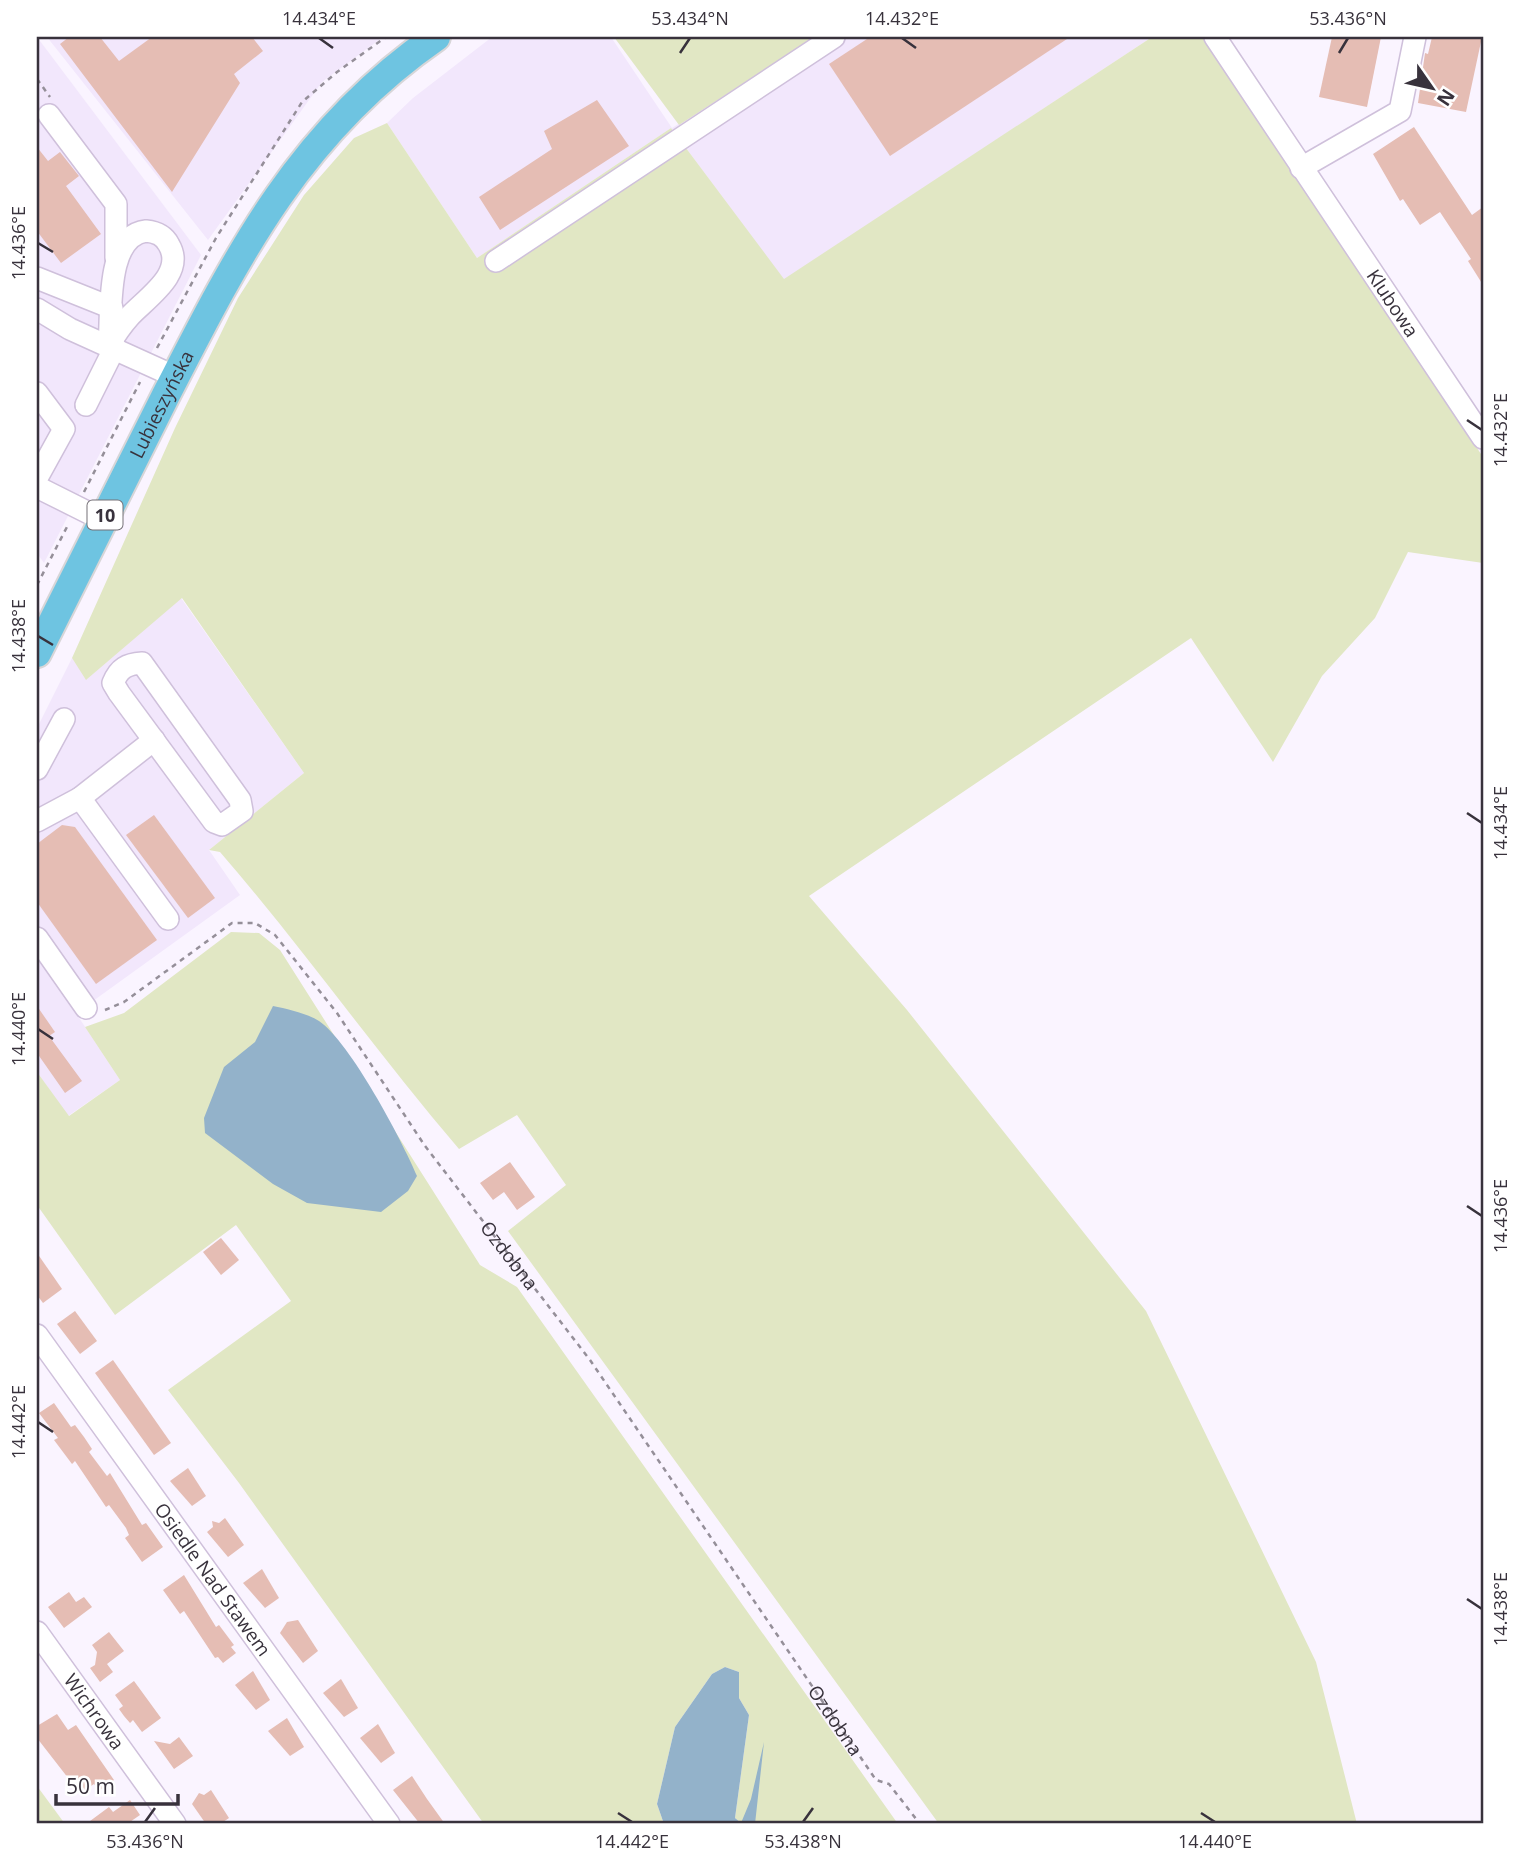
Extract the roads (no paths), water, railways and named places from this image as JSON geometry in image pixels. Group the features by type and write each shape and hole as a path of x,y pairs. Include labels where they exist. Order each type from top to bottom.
{"main road":[{"name":"Lubieszyńska","path":"37,653 240,253 300,165 377,83 436,37"}],"street":[{"path":"496,261 834,37"},
{"name":"Klubowa","path":"1215,37 1483,438"},
{"path":"1301,168 1400,111 1415,37"},
{"path":"49,115 116,204 112,346"},
{"path":"86,405 122,325 166,278 173,256 166,239 146,231 135,233 125,241 116,260"},
{"path":"37,278 112,308"},
{"path":"37,309 70,329 176,377"},
{"path":"37,393 64,429 37,478"},
{"path":"37,487 103,520"},
{"path":"142,663 150,671 240,800 242,811 222,825 214,822 154,740 114,682 118,671 130,664 142,663"},
{"path":"37,769 64,719"},
{"path":"37,821 80,798 154,740"},
{"path":"80,798 168,919"},
{"path":"37,938 86,1008"},
{"name":"Osiedle Nad Stawem","path":"37,1335 389,1824"},
{"name":"Wichrowa","path":"37,1632 175,1824"}],"water":[{"path":"273,1006 314,1018 331,1032 360,1070 400,1140 417,1176 408,1191 381,1212 307,1203 273,1184 205,1133 204,1118 224,1067 255,1042"},
{"path":"725,1667 739,1672 739,1698 749,1715 735,1818 741,1823 751,1799 764,1742 755,1824 664,1824 657,1804 675,1727 712,1674"}]}
